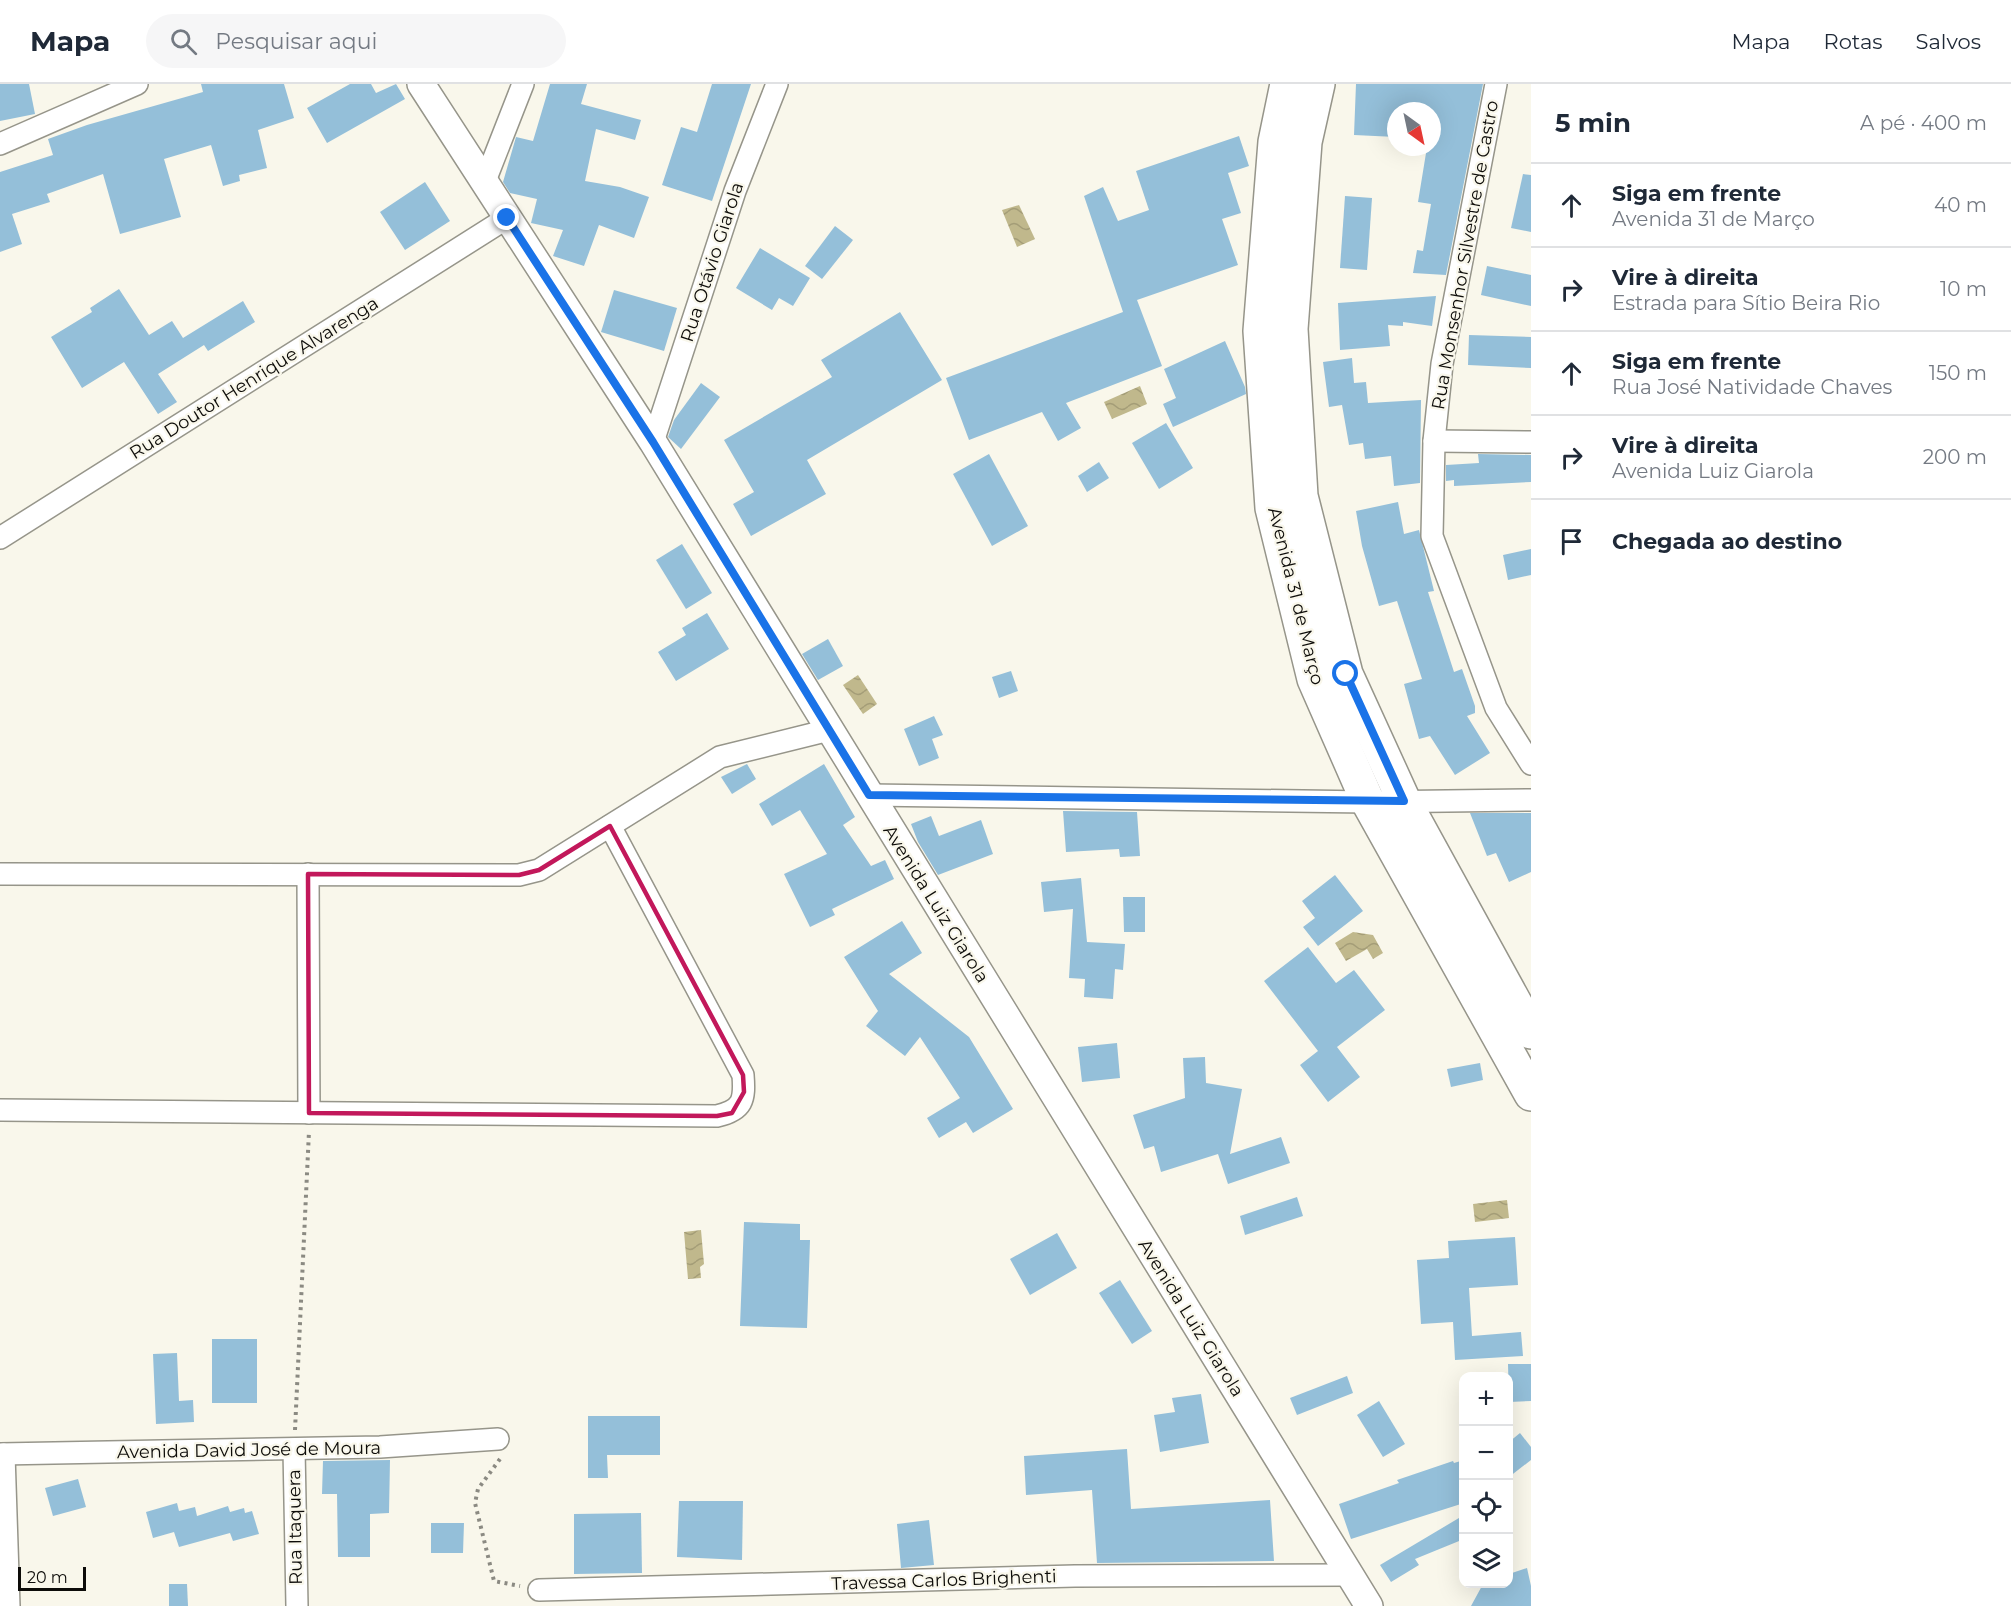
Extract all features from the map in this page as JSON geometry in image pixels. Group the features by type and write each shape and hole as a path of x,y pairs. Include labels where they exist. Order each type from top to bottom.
{"main road":[{"name":"Avenida 31 de Março","path":"1287,84 1290,142 1291,329 1287,502 1314,679 1368,802 1531,1094"},
{"name":"Avenida 31 de Março","path":"1290,142 1318,84"},
{"name":"Avenida 31 de Março","path":"1287,502 1346,674 1404,801 1531,1032"}],"street":[{"path":"0,144 137,84"},
{"name":"Avenida Luiz Giarola","path":"421,84 653,442 1369,1606"},
{"path":"485,181 522,84"},
{"name":"Rua Otávio Giarola","path":"653,442 735,191 777,84"},
{"name":"Rua Monsenhor Silvestre de Castro","path":"1496,84 1442,364 1434,441 1432,536 1496,708 1531,764"},
{"name":"Rua Doutor Henrique Alvarenga","path":"0,538 507,218"},
{"path":"1434,441 1531,442"},
{"path":"0,874 519,875 539,870 720,757 829,730"},
{"path":"869,795 1368,802 1531,800"},
{"path":"0,1110 717,1116 732,1113 741,1102 744,1092 742,1075 610,826"},
{"path":"308,874 309,1113"},
{"name":"Avenida David José de Moura","path":"2,1454 380,1447 498,1439"},
{"name":"Rua Itaquera","path":"294,1449 297,1606"},
{"path":"2,1454 9,1606"},
{"name":"Travessa Carlos Brighenti","path":"539,1590 1075,1576 1349,1575"}],"path":[{"path":"294,1449 309,1113"},
{"path":"498,1439 504,1446 505,1453 478,1489 475,1503 494,1581 539,1590"}],"highlighted area":[{"path":"610,826 743,1075 744,1092 732,1113 717,1116 309,1113 308,874 519,875 539,870"}],"water":[{"path":"1019,205 1035,239 1017,247 1002,210"},
{"path":"1140,386 1147,404 1112,419 1104,402"},
{"path":"858,675 877,704 863,714 843,685"},
{"path":"1353,932 1373,935 1383,953 1373,959 1367,949 1346,961 1335,943"},
{"path":"1507,1200 1509,1218 1475,1222 1473,1204"},
{"path":"701,1230 704,1264 700,1267 701,1278 688,1279 684,1232"}],"building":[{"path":"0,84 29,84 35,114 0,121"},
{"path":"201,84 284,84 294,118 258,130 267,168 239,175 240,181 223,186 211,145 164,159 181,217 120,234 103,174 47,194 50,202 12,214 22,244 0,252 0,172 53,155 48,139 87,125 203,92"},
{"path":"350,84 371,84 376,93 396,84 405,99 327,143 307,108"},
{"path":"550,84 587,84 581,104 641,120 635,140 596,129 585,181 620,187 649,197 634,238 599,225 584,266 553,256 563,230 531,223 537,199 510,193 503,182 516,137 533,141"},
{"path":"712,84 751,84 712,201 662,185 681,127 697,132"},
{"path":"1356,84 1483,84 1446,275 1413,273 1417,250 1423,251 1431,204 1418,202 1426,156 1441,156 1441,102 1387,102 1387,137 1354,135"},
{"path":"1239,136 1249,166 1228,173 1241,213 1222,219 1238,265 1137,300 1162,366 1066,403 1081,428 1058,441 1042,412 969,440 946,378 1123,312 1084,196 1103,187 1118,221 1149,210 1136,171"},
{"path":"1523,174 1531,175 1531,232 1511,228"},
{"path":"425,182 450,221 405,250 380,212"},
{"path":"1345,196 1372,198 1367,270 1340,268"},
{"path":"835,226 853,240 822,279 805,266"},
{"path":"760,248 810,278 793,306 779,298 772,310 736,288"},
{"path":"1487,266 1531,275 1531,306 1481,295"},
{"path":"119,289 149,335 172,321 183,338 243,301 255,322 208,351 204,345 158,374 177,402 158,414 124,362 82,388 51,337 92,312 90,308"},
{"path":"614,290 677,308 664,351 601,332"},
{"path":"1436,296 1432,326 1403,322 1403,326 1388,325 1390,346 1340,350 1338,303"},
{"path":"900,312 942,380 807,460 826,494 751,536 733,504 754,492 724,440 832,377 821,360"},
{"path":"1469,335 1531,337 1531,368 1468,365"},
{"path":"1225,341 1246,394 1173,427 1163,404 1176,398 1164,369"},
{"path":"1352,358 1354,383 1366,382 1368,403 1421,400 1420,483 1394,486 1391,456 1365,459 1363,443 1349,445 1342,405 1329,407 1323,362"},
{"path":"701,383 720,397 681,449 668,437 674,420"},
{"path":"1166,423 1193,468 1159,489 1132,443"},
{"path":"989,454 1028,526 992,546 953,474"},
{"path":"1478,454 1531,455 1531,482 1454,486 1454,480 1446,481 1446,465 1479,463"},
{"path":"1099,462 1109,478 1087,492 1078,476"},
{"path":"1398,502 1404,534 1419,530 1434,591 1428,592 1454,672 1462,669 1475,706 1475,713 1467,716 1490,753 1455,775 1430,736 1419,739 1404,684 1422,679 1397,601 1379,606 1362,546 1356,511"},
{"path":"682,544 712,593 686,609 656,560"},
{"path":"1531,549 1531,575 1508,580 1503,555"},
{"path":"707,613 729,649 676,681 658,652 686,635 682,628"},
{"path":"828,639 843,666 818,680 802,654"},
{"path":"1011,671 1018,691 999,698 992,677"},
{"path":"934,716 943,735 932,739 939,758 919,766 904,729"},
{"path":"747,764 756,779 732,794 721,777"},
{"path":"824,764 855,817 843,825 871,866 885,860 894,879 832,909 835,915 810,927 784,874 827,854 800,810 772,826 759,804"},
{"path":"1063,811 1137,812 1140,856 1120,857 1119,849 1066,852"},
{"path":"1470,813 1531,813 1531,872 1509,882 1496,853 1487,856"},
{"path":"931,816 939,836 981,820 993,854 938,875 918,842 911,824"},
{"path":"1335,875 1363,911 1318,946 1303,927 1315,918 1302,901"},
{"path":"1081,878 1087,942 1125,944 1123,970 1115,969 1113,999 1084,997 1085,979 1069,978 1073,909 1044,912 1041,882"},
{"path":"1123,897 1145,897 1145,932 1124,932"},
{"path":"902,921 922,953 889,974 969,1037 1013,1109 973,1133 966,1122 939,1138 927,1118 960,1098 920,1037 905,1056 866,1026 878,1011 844,957"},
{"path":"1308,947 1336,983 1354,970 1385,1010 1337,1047 1360,1077 1328,1102 1300,1065 1318,1051 1264,981"},
{"path":"1117,1043 1120,1078 1082,1082 1078,1047"},
{"path":"1205,1057 1206,1083 1242,1089 1230,1154 1281,1137 1290,1163 1228,1184 1218,1154 1161,1172 1154,1146 1144,1149 1133,1115 1185,1098 1183,1058"},
{"path":"1480,1063 1483,1080 1451,1087 1447,1069"},
{"path":"1297,1197 1303,1216 1245,1235 1240,1216"},
{"path":"744,1222 800,1224 800,1240 810,1240 807,1328 740,1326"},
{"path":"1057,1233 1077,1268 1030,1295 1010,1259"},
{"path":"1515,1237 1518,1285 1469,1288 1472,1336 1521,1332 1523,1356 1455,1360 1453,1322 1421,1324 1417,1260 1449,1258 1448,1241"},
{"path":"1120,1280 1152,1331 1132,1344 1099,1293"},
{"path":"212,1339 257,1339 257,1403 212,1403"},
{"path":"177,1353 179,1401 193,1400 194,1422 156,1424 153,1354"},
{"path":"1508,1364 1531,1364 1531,1401 1513,1402 1513,1372 1508,1372"},
{"path":"1347,1376 1353,1393 1297,1415 1290,1398"},
{"path":"1201,1394 1209,1443 1160,1452 1154,1415 1175,1412 1172,1398"},
{"path":"1379,1401 1405,1444 1383,1457 1357,1415"},
{"path":"588,1416 660,1416 660,1455 607,1455 608,1478 588,1478"},
{"path":"1520,1433 1531,1447 1531,1460 1513,1474 1513,1439"},
{"path":"1127,1449 1131,1509 1270,1500 1274,1561 1097,1563 1092,1490 1026,1495 1024,1456"},
{"path":"390,1460 389,1513 370,1514 370,1557 338,1557 337,1494 322,1494 323,1461"},
{"path":"1453,1461 1454,1463 1459,1462 1459,1505 1351,1539 1339,1504 1399,1483 1397,1480"},
{"path":"78,1479 86,1507 53,1516 45,1488"},
{"path":"679,1501 743,1501 742,1560 677,1557"},
{"path":"177,1503 179,1511 195,1507 197,1516 228,1506 230,1512 244,1508 245,1513 252,1511 259,1534 233,1541 230,1533 179,1547 174,1532 153,1538 146,1512"},
{"path":"641,1513 642,1573 574,1574 574,1514"},
{"path":"1459,1518 1459,1541 1415,1559 1419,1565 1391,1582 1380,1565"},
{"path":"929,1520 934,1565 901,1568 897,1524"},
{"path":"431,1523 464,1523 463,1553 431,1553"},
{"path":"1527,1568 1531,1586 1531,1606 1471,1606 1481,1588 1513,1588 1513,1573"},
{"path":"169,1584 187,1584 188,1606 169,1606"}],"route":[{"path":"507,218 653,442 869,795 1404,801 1346,674"}]}
